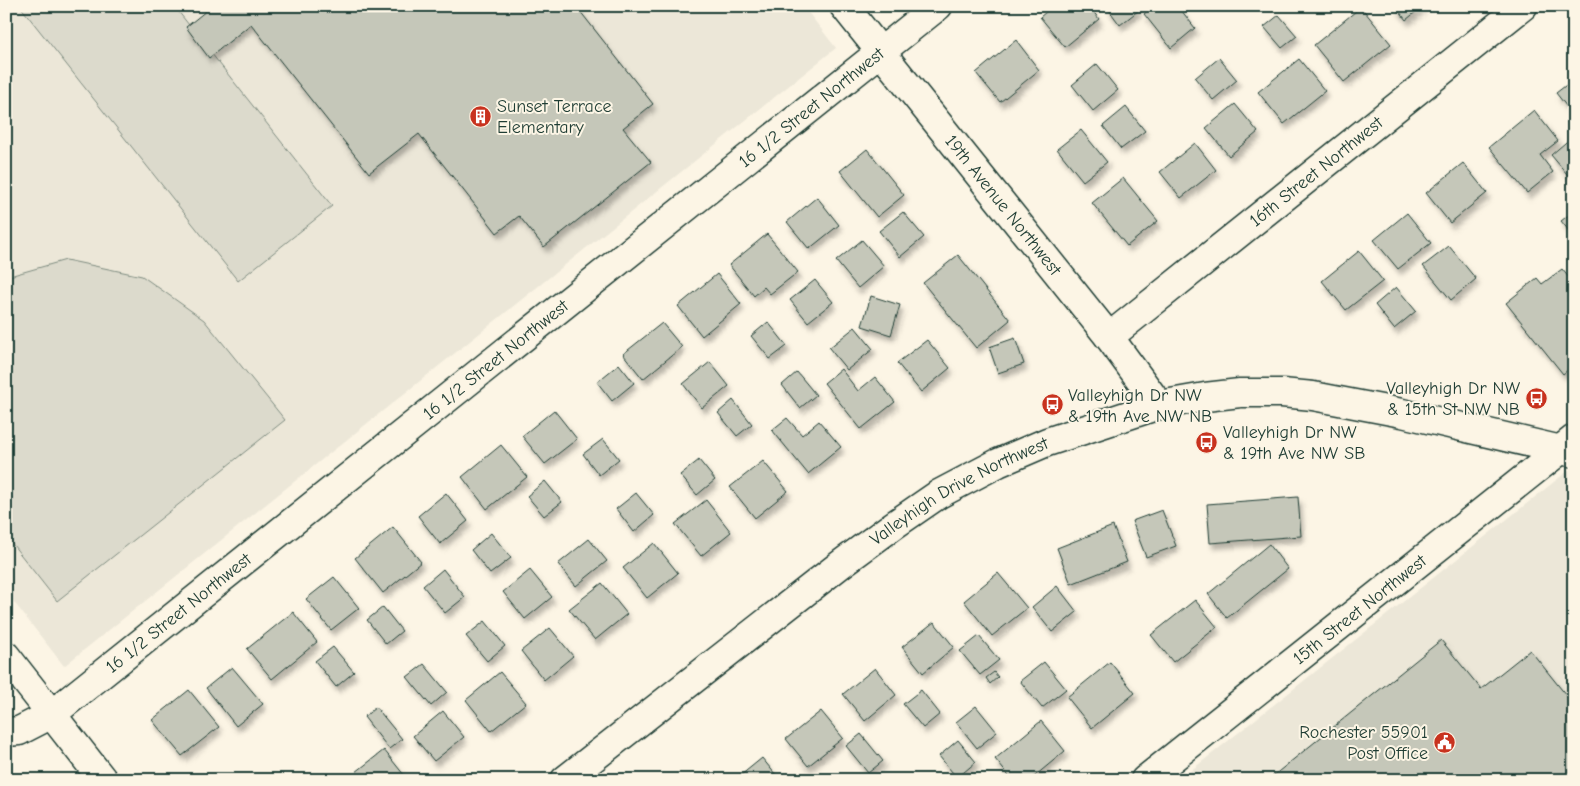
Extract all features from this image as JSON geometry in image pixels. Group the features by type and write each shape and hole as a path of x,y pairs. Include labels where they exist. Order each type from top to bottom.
{"street":[{"name":"19th Avenue Northwest","path":"844,6 1109,337 1159,405"},
{"name":"16 1/2 Street Northwest","path":"6,732 19,731 52,714 938,6"},
{"name":"16th Street Northwest","path":"1109,337 1522,6"},
{"name":"Valleyhigh Drive Northwest","path":"565,780 841,564 894,525 939,494 998,463 1047,442 1159,405 1205,396 1240,393 1282,393 1313,396 1569,447"},
{"name":"15th Street Northwest","path":"1145,780 1569,447"},
{"path":"6,656 103,780"}],"shaded area":[{"path":"6,6 803,6 836,48 64,666 6,592"},
{"path":"20,6 174,6 332,206 238,281"},
{"path":"66,260 142,276 204,320 285,420 57,601 6,536 6,277"},
{"path":"1569,470 1574,472 1574,780 1179,780"}],"building":[{"name":"Sunset Terrace Elementary","path":"212,6 576,6 653,104 623,128 651,162 544,247 519,216 497,233 419,134 369,173 251,24 209,58 186,27"},
{"path":"1053,6 1089,6 1099,19 1065,47 1040,17"},
{"path":"1106,6 1136,6 1139,10 1120,25"},
{"path":"1153,6 1178,6 1195,28 1171,48 1144,14"},
{"path":"1395,6 1423,6 1406,20"},
{"path":"1361,7 1391,44 1344,82 1314,45"},
{"path":"1279,15 1297,36 1282,48 1264,27"},
{"path":"1016,40 1039,70 1000,102 976,73"},
{"path":"1219,58 1237,80 1213,100 1195,78"},
{"path":"1299,59 1325,91 1284,124 1258,92"},
{"path":"1097,64 1118,90 1093,111 1072,85"},
{"path":"1574,79 1574,116 1556,93"},
{"path":"1235,104 1258,132 1229,156 1206,128"},
{"path":"1126,107 1145,131 1121,149 1103,126"},
{"path":"1534,110 1558,141 1540,155 1553,172 1527,193 1489,147"},
{"path":"1081,130 1107,162 1083,181 1057,149"},
{"path":"1572,137 1574,139 1574,178 1572,180 1551,155"},
{"path":"1195,143 1216,170 1181,198 1160,172"},
{"path":"867,149 904,195 877,217 840,171"},
{"path":"1463,163 1487,193 1450,223 1426,193"},
{"path":"1123,178 1158,221 1127,246 1092,203"},
{"path":"817,197 839,225 809,249 787,222"},
{"path":"1574,211 1574,237 1561,221"},
{"path":"903,212 924,237 900,257 879,231"},
{"path":"1407,213 1431,243 1398,269 1374,240"},
{"path":"767,234 798,272 770,294 764,287 754,296 729,265"},
{"path":"862,240 884,266 858,288 836,261"},
{"path":"1449,246 1476,279 1451,300 1423,266"},
{"path":"1359,251 1383,281 1346,310 1322,281"},
{"path":"958,255 1010,320 976,348 923,283"},
{"path":"1562,269 1574,284 1574,365 1563,374 1506,303 1537,278 1542,284"},
{"path":"717,274 741,304 702,336 678,306"},
{"path":"815,280 833,302 808,322 790,300"},
{"path":"1396,287 1416,311 1394,329 1375,305"},
{"path":"871,296 900,305 891,335 862,326"},
{"path":"768,322 787,346 770,359 751,336"},
{"path":"662,323 682,347 643,379 623,354"},
{"path":"855,327 873,349 847,370 829,348"},
{"path":"1015,338 1024,364 998,373 989,347"},
{"path":"927,340 950,368 921,392 897,363"},
{"path":"710,362 729,386 702,408 683,384"},
{"path":"619,364 634,383 612,401 597,382"},
{"path":"841,369 858,391 875,377 895,402 861,429 824,383"},
{"path":"797,372 816,395 800,408 782,385"},
{"path":"733,400 752,424 737,436 718,413"},
{"path":"554,410 577,439 545,464 522,436"},
{"path":"787,418 802,435 819,421 841,447 808,474 772,430"},
{"path":"603,439 619,459 599,475 583,454"},
{"path":"501,445 527,477 487,509 462,477"},
{"path":"699,460 715,480 697,495 680,475"},
{"path":"763,461 788,491 755,518 730,487"},
{"path":"545,481 562,502 544,516 527,496"},
{"path":"446,493 468,521 440,544 418,516"},
{"path":"636,493 654,515 634,532 616,509"},
{"path":"1298,497 1301,536 1210,543 1207,504"},
{"path":"706,500 731,532 701,556 675,524"},
{"path":"1162,510 1176,546 1146,557 1132,521"},
{"path":"1113,526 1127,562 1071,584 1057,548"},
{"path":"393,527 421,562 383,593 355,558"},
{"path":"491,533 511,558 490,574 471,550"},
{"path":"589,539 607,561 576,586 558,564"},
{"path":"654,543 678,573 647,598 623,568"},
{"path":"1269,544 1288,569 1227,618 1208,594"},
{"path":"443,569 465,597 445,613 423,586"},
{"path":"530,570 552,597 525,619 503,592"},
{"path":"998,573 1027,608 992,636 964,601"},
{"path":"334,577 359,608 331,630 306,599"},
{"path":"602,583 627,614 595,640 569,609"},
{"path":"1057,586 1077,612 1052,632 1032,607"},
{"path":"1195,600 1217,627 1173,662 1151,635"},
{"path":"383,607 402,631 386,644 367,620"},
{"path":"293,612 317,642 272,679 247,649"},
{"path":"485,621 505,646 487,661 466,636"},
{"path":"934,622 954,647 923,673 902,647"},
{"path":"550,628 573,656 544,680 521,651"},
{"path":"979,636 999,660 980,675 960,651"},
{"name":"Rochester 55901 Post Office","path":"1441,640 1481,689 1530,650 1574,705 1574,780 1268,780"},
{"path":"333,647 354,672 336,687 315,661"},
{"path":"1044,662 1066,689 1042,708 1020,681"},
{"path":"1110,662 1135,693 1092,728 1067,697"},
{"path":"424,664 447,692 431,706 407,677"},
{"path":"232,667 263,704 236,726 206,688"},
{"path":"875,668 896,695 865,721 843,694"},
{"path":"500,672 526,703 491,731 466,700"},
{"path":"994,672 998,677 990,684 986,678"},
{"path":"189,690 219,727 182,756 152,720"},
{"path":"921,690 940,714 923,728 903,704"},
{"path":"976,706 997,732 977,748 956,722"},
{"path":"376,707 402,739 389,749 364,717"},
{"path":"443,711 464,737 434,761 413,736"},
{"path":"821,711 843,738 808,766 786,739"},
{"path":"1041,721 1065,751 1030,780 1012,780 995,759"},
{"path":"861,734 883,761 868,773 846,746"},
{"path":"958,740 976,762 957,778 939,756"},
{"path":"384,750 408,780 362,780 356,772"},
{"path":"762,758 780,780 735,780"}],"place":[{"name":"Sunset Terrace Elementary","path":"481,116"},
{"name":"Valleyhigh Dr NW & 15th St NW NB","path":"1536,398"},
{"name":"Valleyhigh Dr NW & 19th Ave NW NB","path":"1052,405"},
{"name":"Valleyhigh Dr NW & 19th Ave NW SB","path":"1207,442"},
{"name":"Rochester 55901 Post Office","path":"1444,742"}]}
